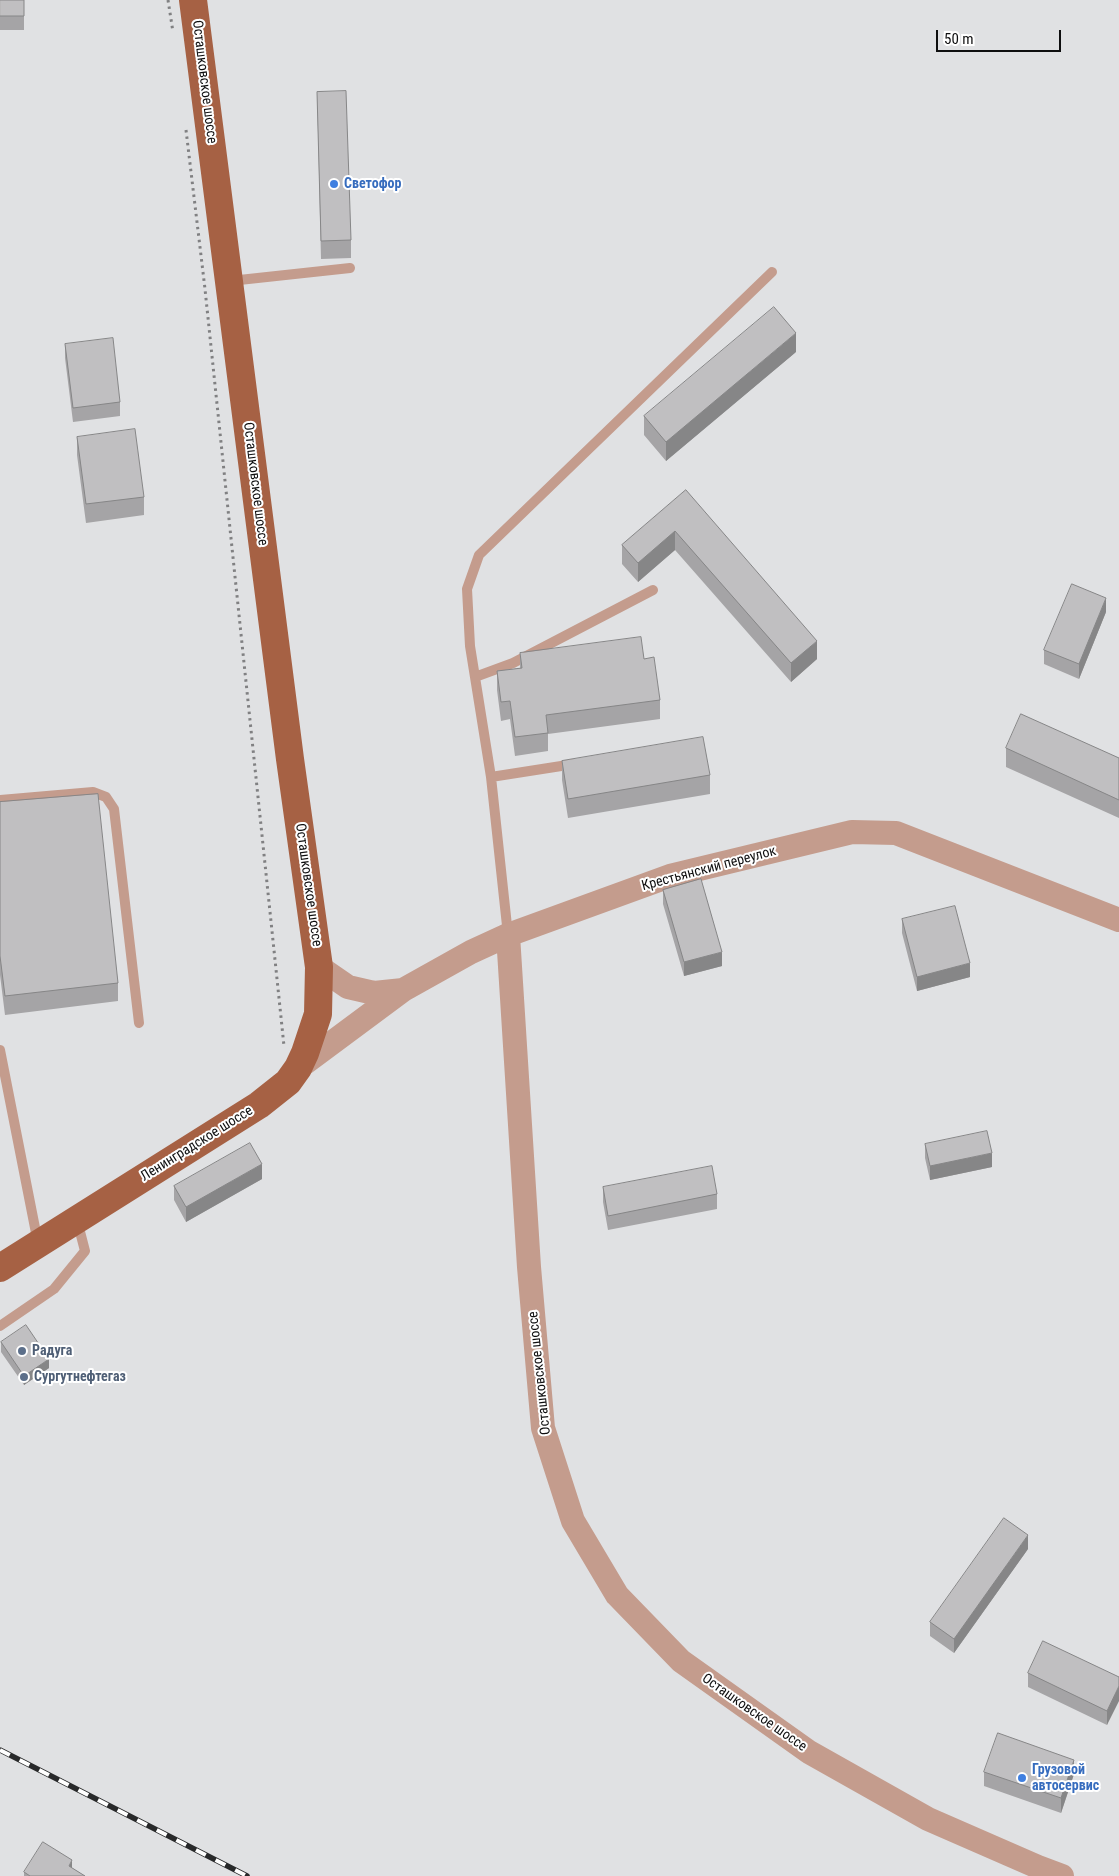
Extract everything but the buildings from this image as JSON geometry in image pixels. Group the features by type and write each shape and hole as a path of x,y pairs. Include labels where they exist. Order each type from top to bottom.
{"main road":[{"name":"Осташковское шоссе","path":"193,0 290,759 319,967"},
{"name":"Ленинградское шоссе","path":"0,1268 259,1105 293,1075 312,1034 318,1014 319,967"}],"street":[{"name":"Крестьянский переулок","path":"293,1075 403,990 471,952 508,935 670,876 852,832 896,833 1119,920"},
{"name":"Осташковское шоссе","path":"508,935 529,1267 543,1428 573,1521 617,1595 681,1661 809,1752 928,1819 1062,1876"},
{"path":"319,967 348,987 374,993 403,990"}],"lane":[{"path":"229,281 350,268"},
{"path":"508,935 491,776 470,646 467,588 479,554 772,272"},
{"path":"475,677 513,663 653,590"},
{"path":"491,776 588,762"},
{"path":"0,800 93,792 106,797 114,809 139,1023"},
{"path":"0,1050 38,1244"},
{"path":"0,1326 54,1289 85,1252 77,1219"}],"path":[{"path":"168,0 173,33"},
{"path":"184,121 205,288 268,909 293,1075"}],"railway":[{"path":"0,1750 247,1876"}],"place":[{"name":"Светофор","path":"334,184"},
{"name":"Радуга","path":"22,1351"},
{"name":"Сургутнефтегаз","path":"24,1377"},
{"name":"Грузовой автосервис","path":"1022,1778"}]}
